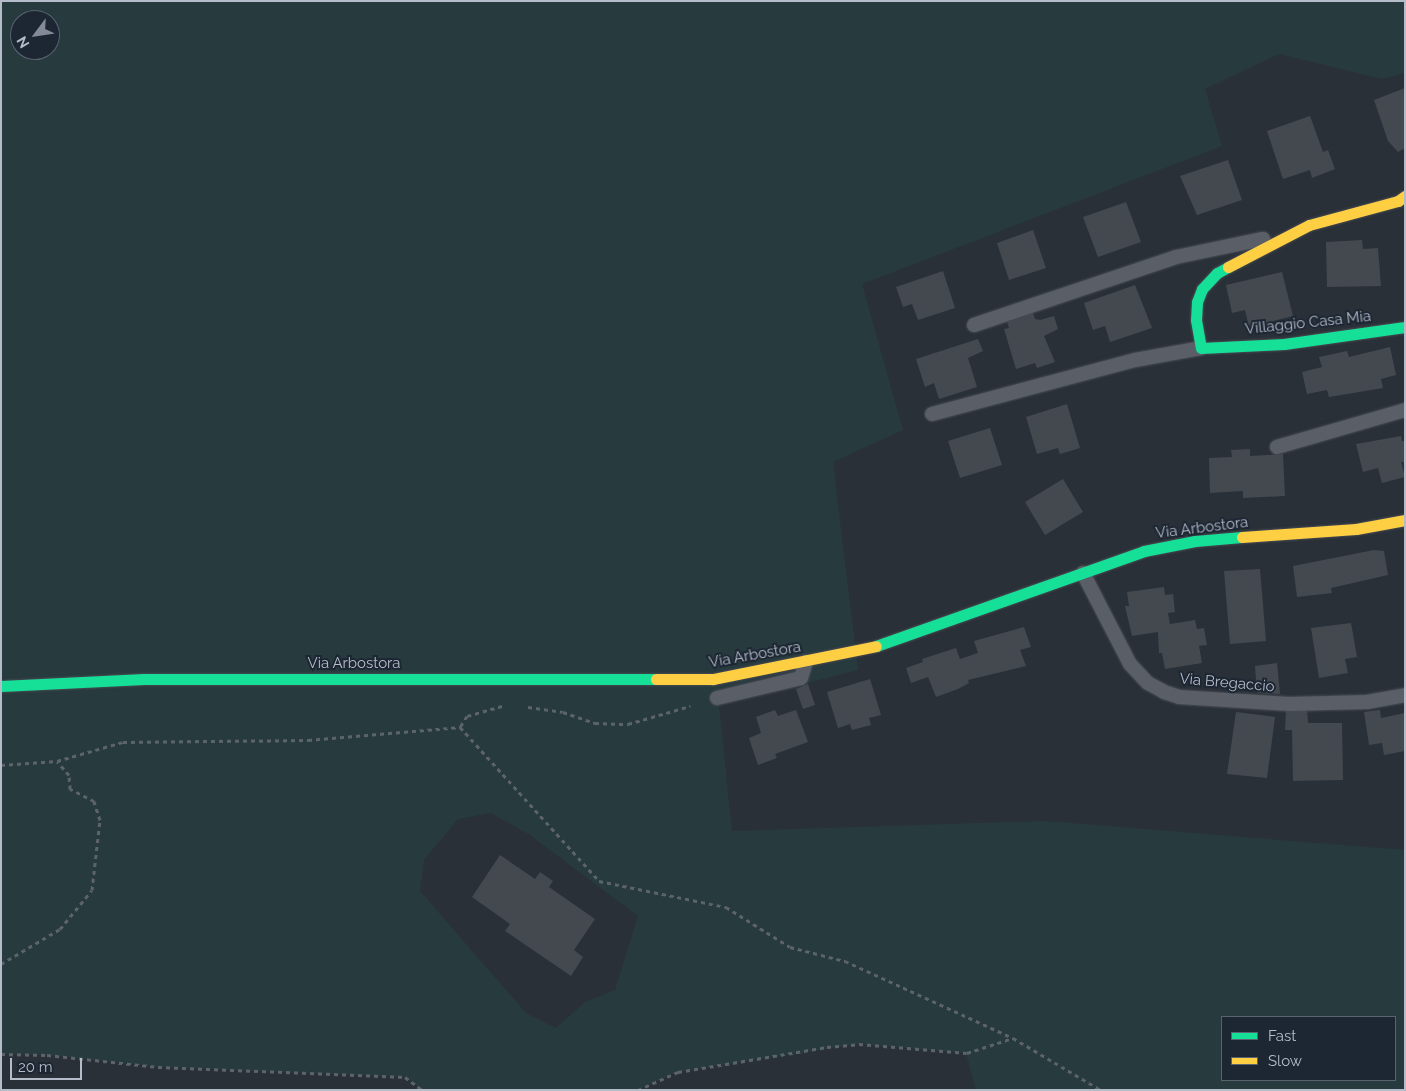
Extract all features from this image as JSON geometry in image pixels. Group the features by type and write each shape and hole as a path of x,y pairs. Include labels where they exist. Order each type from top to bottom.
{"street":[{"path":"1201,348 1196,320 1197,302 1202,289 1217,273 1285,234 1405,196"},
{"name":"Villaggio Casa Mia","path":"1201,348 1284,344 1405,327"},
{"name":"Via Arbostora","path":"1,686 144,679 713,679 806,662 876,646 1144,551 1195,541 1356,529 1405,520"}],"lane":[{"path":"974,324 1176,258 1285,234"},
{"path":"932,414 1135,360 1201,348"},
{"path":"1277,447 1405,410"},
{"name":"Via Bregaccio","path":"1083,573 1130,664 1148,682 1164,692 1179,697 1289,704 1368,702 1405,694"},
{"path":"716,698 801,678 806,662"}],"path":[{"path":"519,706 562,712 595,723 628,724 716,698"},
{"path":"460,727 467,716 510,704"},
{"path":"1,766 58,761 123,742 308,740 460,727"},
{"path":"460,727 599,881 726,907 790,947 845,961 1013,1038 1101,1090"},
{"path":"1,964 60,929 92,890 100,820 94,801 70,789 69,775 58,761"},
{"path":"638,1090 678,1072 827,1047 859,1044 967,1053 1013,1038"},
{"path":"1,1054 47,1055 158,1068 405,1078 422,1090"}],"green space":[{"path":"1,1 1405,1 1405,73 1382,79 1279,54 1205,89 1222,146 862,284 903,430 833,462 858,670 719,706 732,831 1045,821 1405,850 1405,1090 976,1090 966,1053 859,1044 678,1072 638,1090 422,1090 405,1077 158,1067 47,1055 1,1054","holes":["491,813 530,835 638,916 615,990 585,1002 556,1028 526,1013 420,891 424,860 458,819"]}],"building":[{"path":"1405,88 1405,148 1398,152 1388,141 1374,100"},
{"path":"1310,116 1323,152 1328,150 1335,169 1312,178 1310,170 1283,179 1267,131"},
{"path":"1228,160 1242,200 1197,215 1180,176"},
{"path":"1126,202 1141,242 1098,257 1083,217"},
{"path":"1033,230 1046,268 1009,280 997,243"},
{"path":"1362,240 1363,249 1378,248 1381,286 1327,287 1326,242"},
{"path":"943,271 955,308 918,320 912,304 903,307 896,287"},
{"path":"1282,272 1293,316 1249,327 1245,310 1232,313 1226,285"},
{"path":"1135,285 1152,328 1110,342 1105,326 1093,330 1084,303"},
{"path":"1033,313 1035,319 1040,320 1054,316 1058,329 1044,336 1055,362 1037,368 1035,363 1016,369 1004,329 1009,328 1007,322"},
{"path":"978,339 983,351 968,358 977,387 939,399 934,383 925,387 916,359"},
{"path":"1390,347 1396,375 1381,379 1383,388 1329,397 1327,390 1307,394 1302,372 1322,367 1319,357 1347,351 1349,357"},
{"path":"1067,404 1080,448 1060,454 1058,448 1037,454 1026,417"},
{"path":"990,428 1002,465 960,478 948,441"},
{"path":"1401,436 1402,441 1405,441 1405,462 1401,462 1405,477 1382,483 1378,468 1363,472 1356,444"},
{"path":"1250,449 1250,456 1283,454 1285,496 1243,498 1243,491 1210,493 1209,458 1232,457 1231,450"},
{"path":"1063,479 1083,512 1045,535 1025,502"},
{"path":"1374,550 1384,551 1388,575 1331,588 1332,593 1297,597 1293,566"},
{"path":"1260,569 1266,641 1230,644 1224,571"},
{"path":"1164,587 1165,595 1173,594 1175,612 1168,613 1170,624 1195,620 1197,629 1204,628 1207,645 1199,646 1202,663 1165,669 1162,653 1159,653 1158,632 1132,636 1125,606 1129,606 1127,592"},
{"path":"1351,623 1357,657 1345,659 1348,673 1319,678 1311,628"},
{"path":"1024,627 1031,647 1020,650 1026,666 968,680 969,683 958,689 936,697 928,677 911,683 906,668 923,662 922,659 956,648 960,659 978,653 974,641"},
{"path":"1277,663 1280,694 1257,693 1255,666"},
{"path":"870,679 881,715 869,718 871,725 852,730 850,724 838,728 827,692"},
{"path":"808,684 815,705 803,709 796,689"},
{"path":"1286,709 1307,709 1308,723 1342,723 1343,780 1293,781 1292,730 1285,730"},
{"path":"775,710 778,716 796,710 808,742 775,754 777,758 758,765 749,738 761,733 756,717"},
{"path":"1380,710 1381,718 1405,713 1405,751 1384,755 1382,743 1369,745 1364,712"},
{"path":"1236,712 1275,717 1267,778 1227,774"},
{"path":"500,855 535,879 540,872 553,881 549,887 595,919 574,950 583,957 571,976 505,931 510,924 472,897"}],"traffic: fast":[{"path":"1228,267 1217,273 1202,289 1197,302 1196,320 1201,348 1284,344 1405,327"},
{"path":"876,646 1144,551 1195,541 1242,537"},
{"path":"1,686 144,679 656,679"}],"traffic: slow":[{"path":"1228,267 1309,225 1398,201 1405,196"},
{"path":"1242,537 1356,529 1405,520"},
{"path":"656,679 713,679 876,646"}]}
